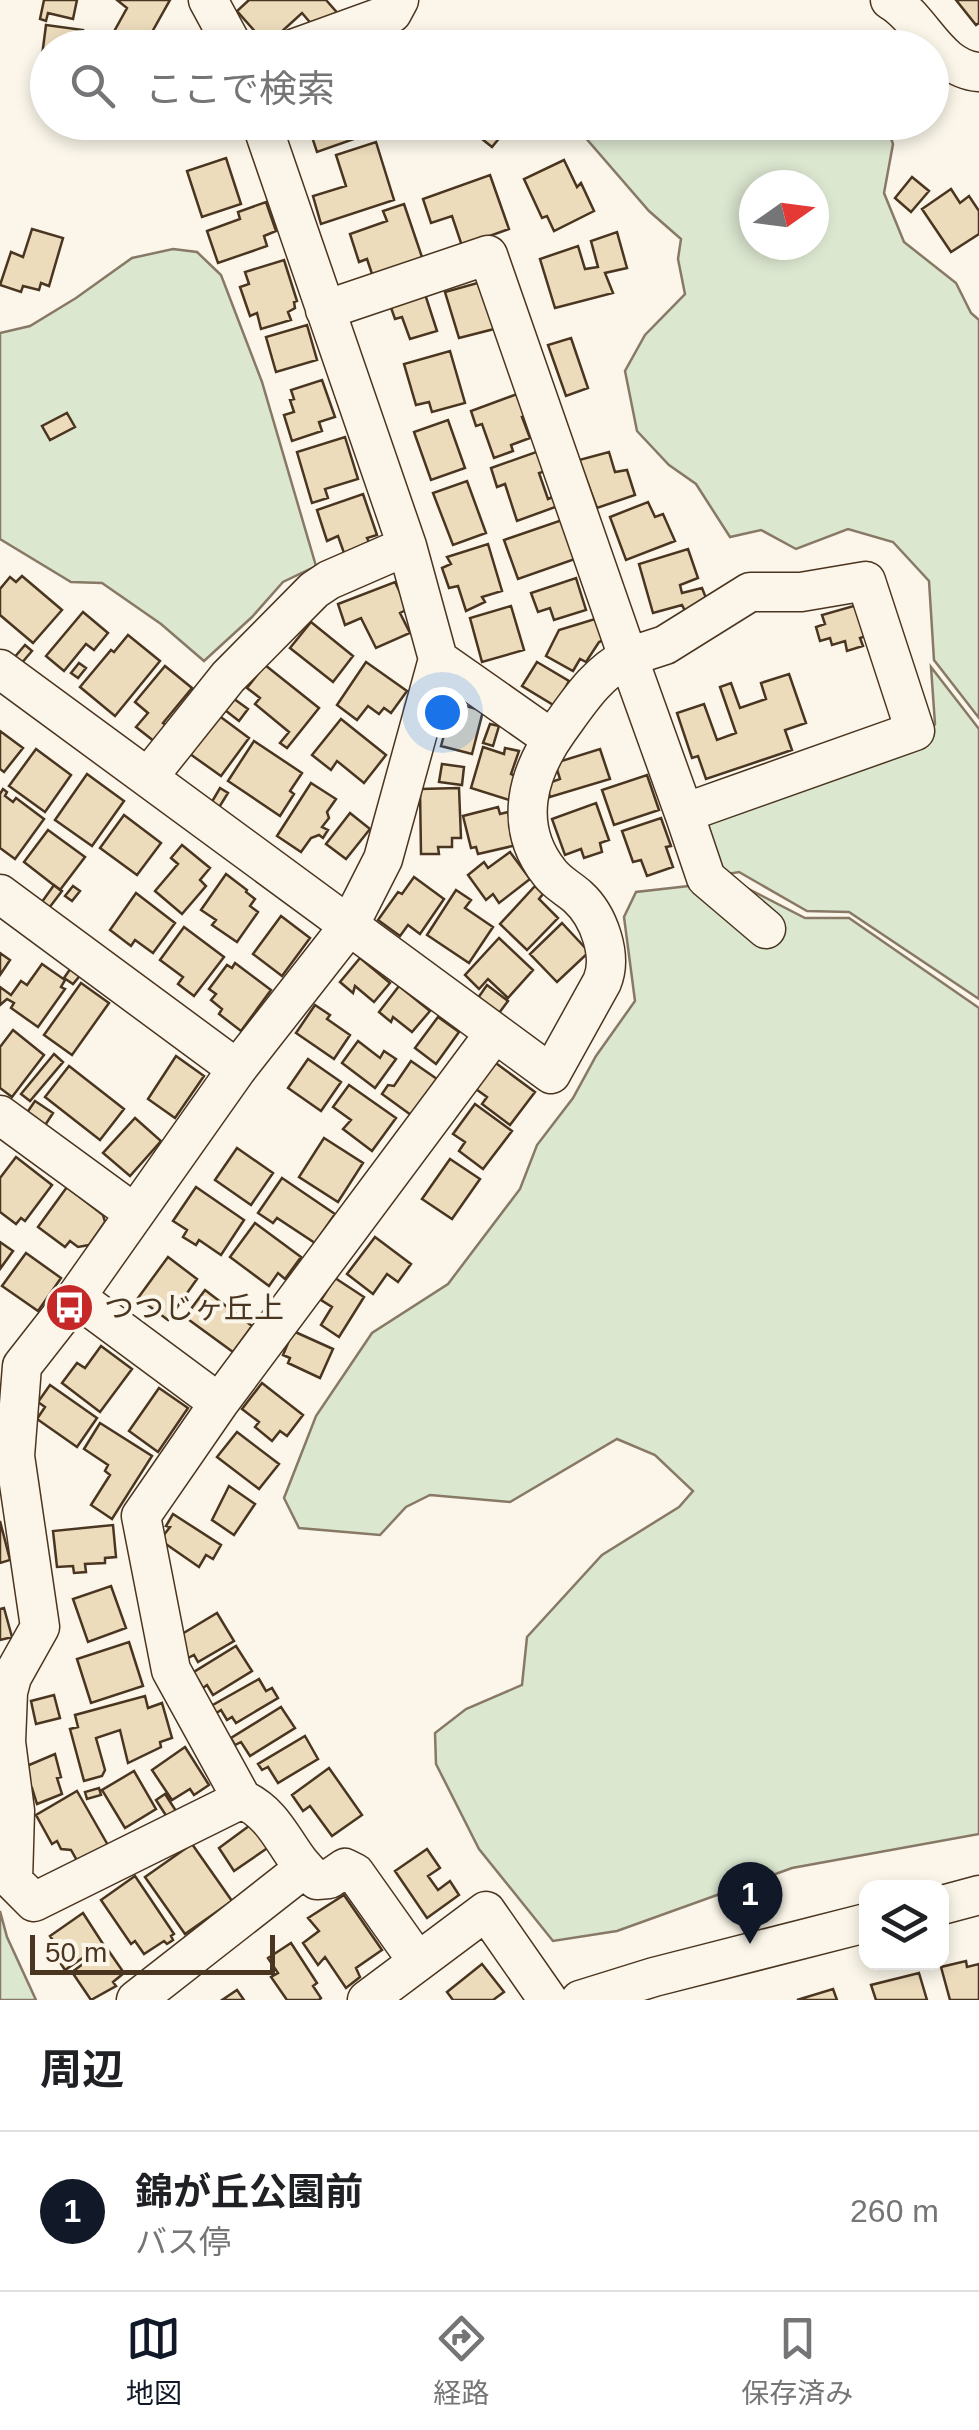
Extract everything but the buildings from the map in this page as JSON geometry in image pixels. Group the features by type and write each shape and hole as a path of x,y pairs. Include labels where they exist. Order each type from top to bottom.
{"street":[{"path":"208,0 224,30"},
{"path":"345,30 392,13 398,0"},
{"path":"890,0 922,30"},
{"path":"949,60 959,68 979,72"},
{"path":"242,1799 34,1902 14,1881 15,1810 6,1742 10,1665 40,1627 10,1487 14,1437 11,1358 76,1298 237,1069 349,926 383,859 438,659 407,546 268,140"},
{"path":"324,310 488,255 706,878 766,930"},
{"path":"149,776 228,677 314,590 328,580 407,546"},
{"path":"0,670 551,1074 607,970 590,910 546,868 526,814 528,788 552,738 597,678 628,657 665,644 750,592 802,592 866,581 914,732 684,813"},
{"path":"438,659 552,738"},
{"path":"0,894 237,1069"},
{"path":"418,1962 355,1872 344,1868 320,1881 302,1870 261,1808 242,1799 171,1670 141,1516 219,1403 494,1034"},
{"path":"0,1115 134,1213"},
{"path":"76,1298 219,1403"},
{"path":"136,2000 302,1870"},
{"path":"949,1902 979,1895"},
{"path":"367,2000 486,1911 548,2000"},
{"path":"580,2000 654,1977 859,1926"}],"green space":[{"path":"588,140 892,140 884,193 904,242 956,283 971,313 979,320 979,718 934,660 929,581 893,542 848,529 796,549 761,530 730,537 696,484 669,465 637,431 625,371 645,335 685,294 678,259 681,239 649,211"},
{"path":"173,249 197,252 221,275 262,382 316,566 283,582 204,661 161,624 102,583 71,582 0,539 0,333 30,326 132,258"},
{"path":"931,667 979,729 979,999 849,912 807,911 739,872 716,876 700,817 926,739 935,724"},
{"path":"733,881 805,918 849,918 979,1008 979,1834 792,1868 617,1931 553,1941 479,1849 436,1764 435,1733 466,1709 522,1685 527,1637 602,1555 679,1507 693,1491 655,1455 617,1439 510,1502 430,1495 406,1507 380,1535 299,1528 284,1498 316,1416 372,1333 448,1284 520,1189 537,1145 573,1098 596,1056 635,1001 624,917 636,892"},
{"path":"0,1911 7,1937 36,2000 0,2000"}],"place":[{"name":"つつじヶ丘上","path":"69,1308"},
{"name":"錦が丘公園前","path":"750,1944"}]}
